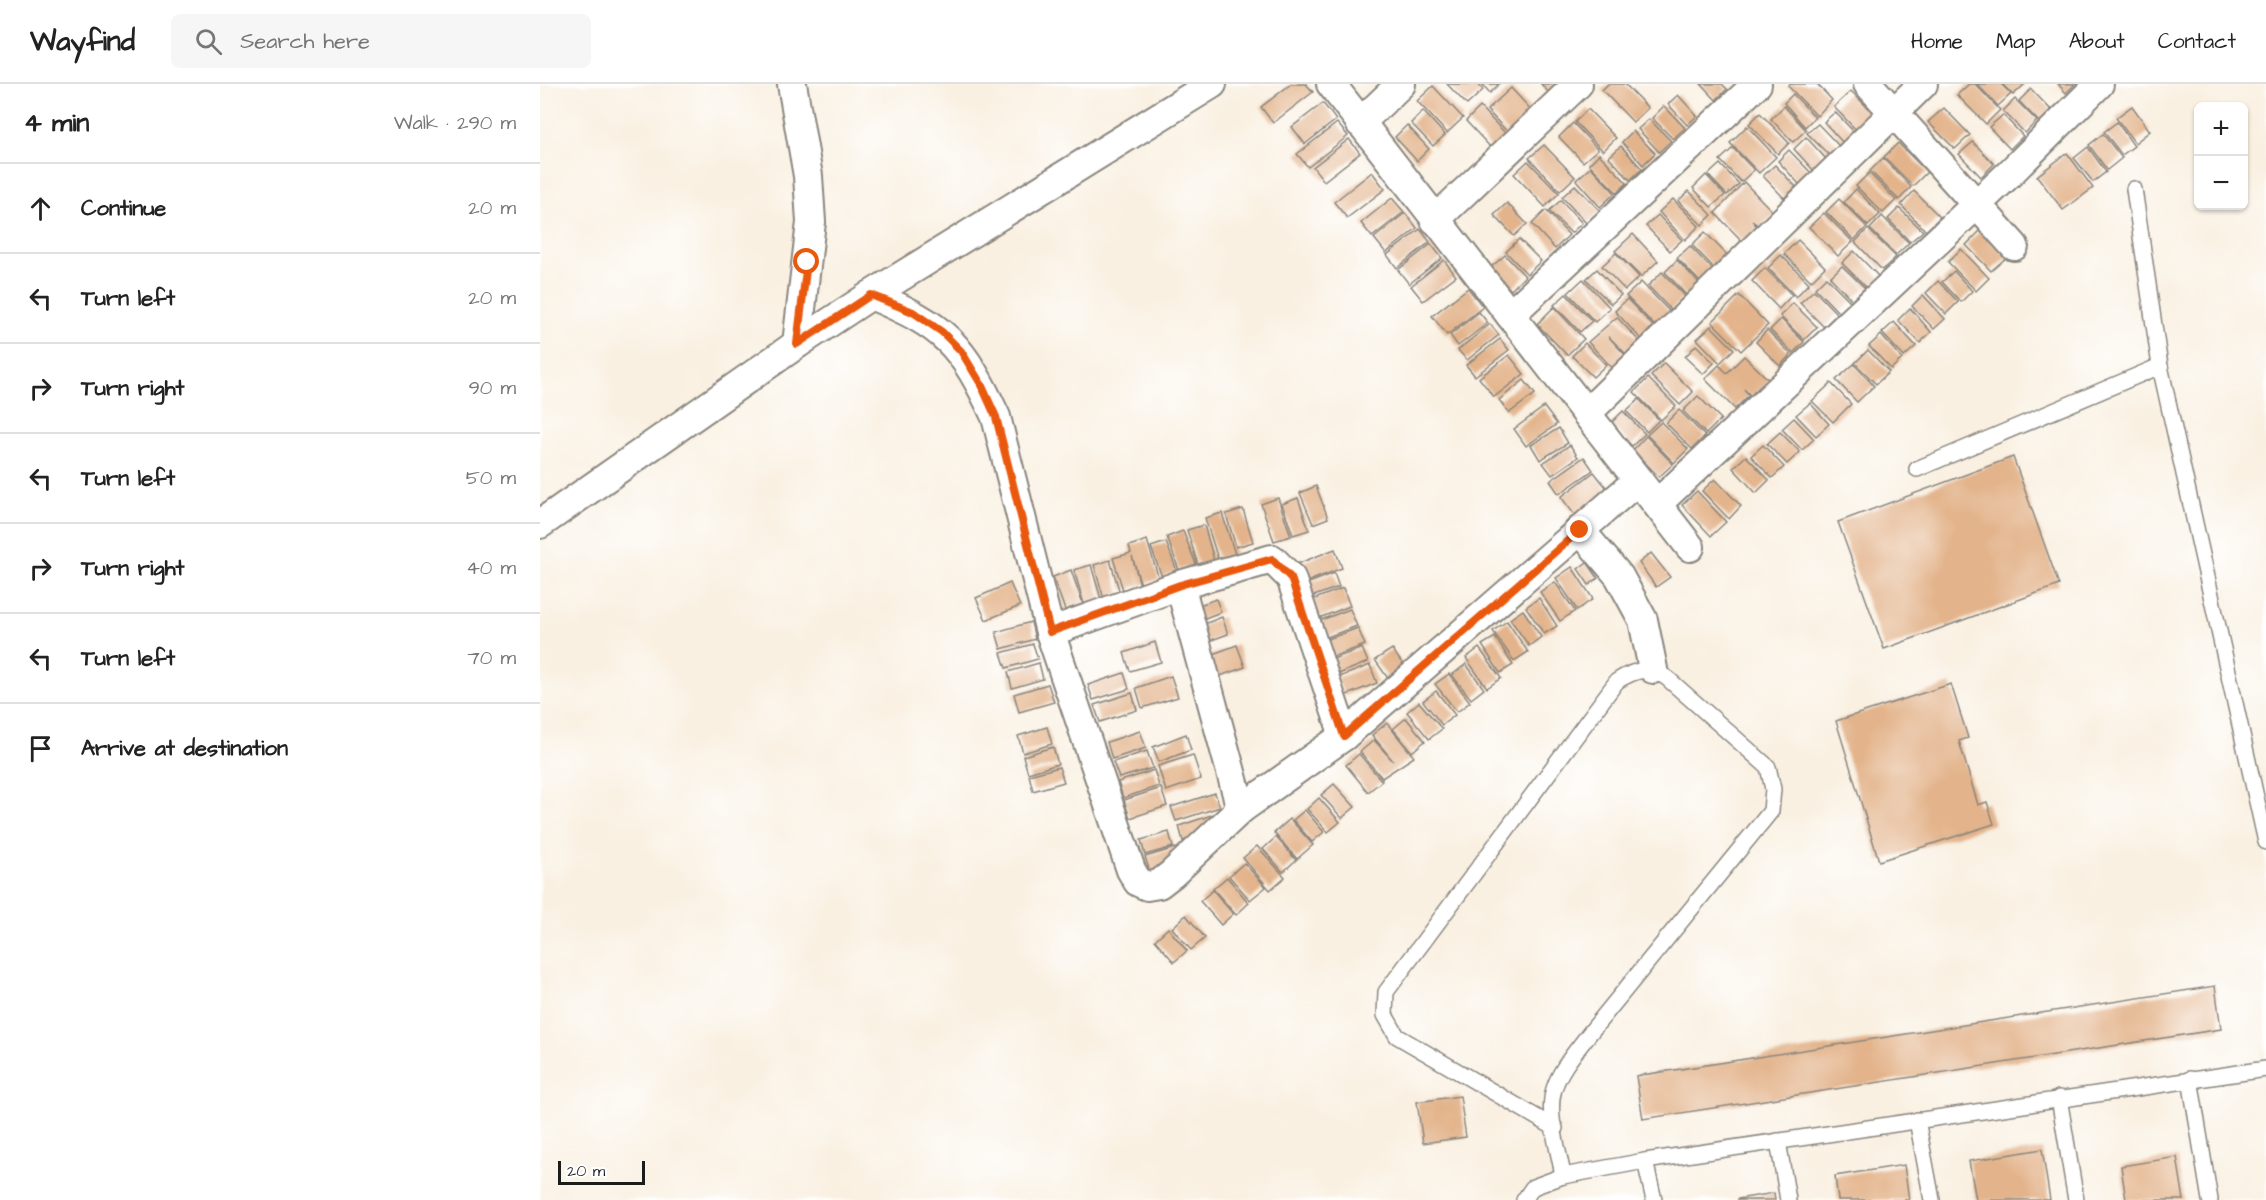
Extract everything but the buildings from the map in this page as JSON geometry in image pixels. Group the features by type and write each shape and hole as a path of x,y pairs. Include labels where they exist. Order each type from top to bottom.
{"street":[{"path":"792,84 808,176 811,222 797,344"},
{"path":"540,524 797,344 871,295 1212,84"},
{"path":"1331,84 1690,547"},
{"path":"1360,123 1401,84"},
{"path":"1435,220 1578,84"},
{"path":"1510,315 1757,84"},
{"path":"1868,84 2014,246"},
{"path":"1587,413 1923,84"},
{"path":"1657,504 2099,84"},
{"path":"871,295 913,312 942,332 961,351 981,384 996,417 1050,632 1131,870 1138,882 1147,886 1159,884 1241,809 1344,736 1638,480"},
{"path":"1580,530 1619,576 1642,620 1653,669"},
{"path":"1050,632 1180,585 1261,560 1272,559 1283,567 1291,578 1344,736"},
{"path":"1180,585 1241,809"}],"lane":[{"path":"2134,189 2160,366 2266,842"},
{"path":"1917,469 2160,366"},
{"path":"1555,1128 1397,1036 1385,1015 1386,992 1617,681 1633,671 1653,669 1667,678 1768,767 1773,789 1771,812 1589,1034 1566,1067 1554,1089 1552,1113 1555,1128 1563,1176"},
{"path":"1524,1200 1533,1187 1563,1176 1645,1161 2266,1069"},
{"path":"2190,1079 2210,1200"},
{"path":"2059,1098 2076,1200"},
{"path":"1917,1120 1932,1200"},
{"path":"1778,1141 1788,1200"},
{"path":"1645,1161 1654,1200"}],"route":[{"path":"807,262 797,344 871,295 913,312 942,332 961,351 981,384 996,417 1050,632 1180,585 1261,560 1272,559 1283,567 1291,578 1344,736 1580,530"}]}
